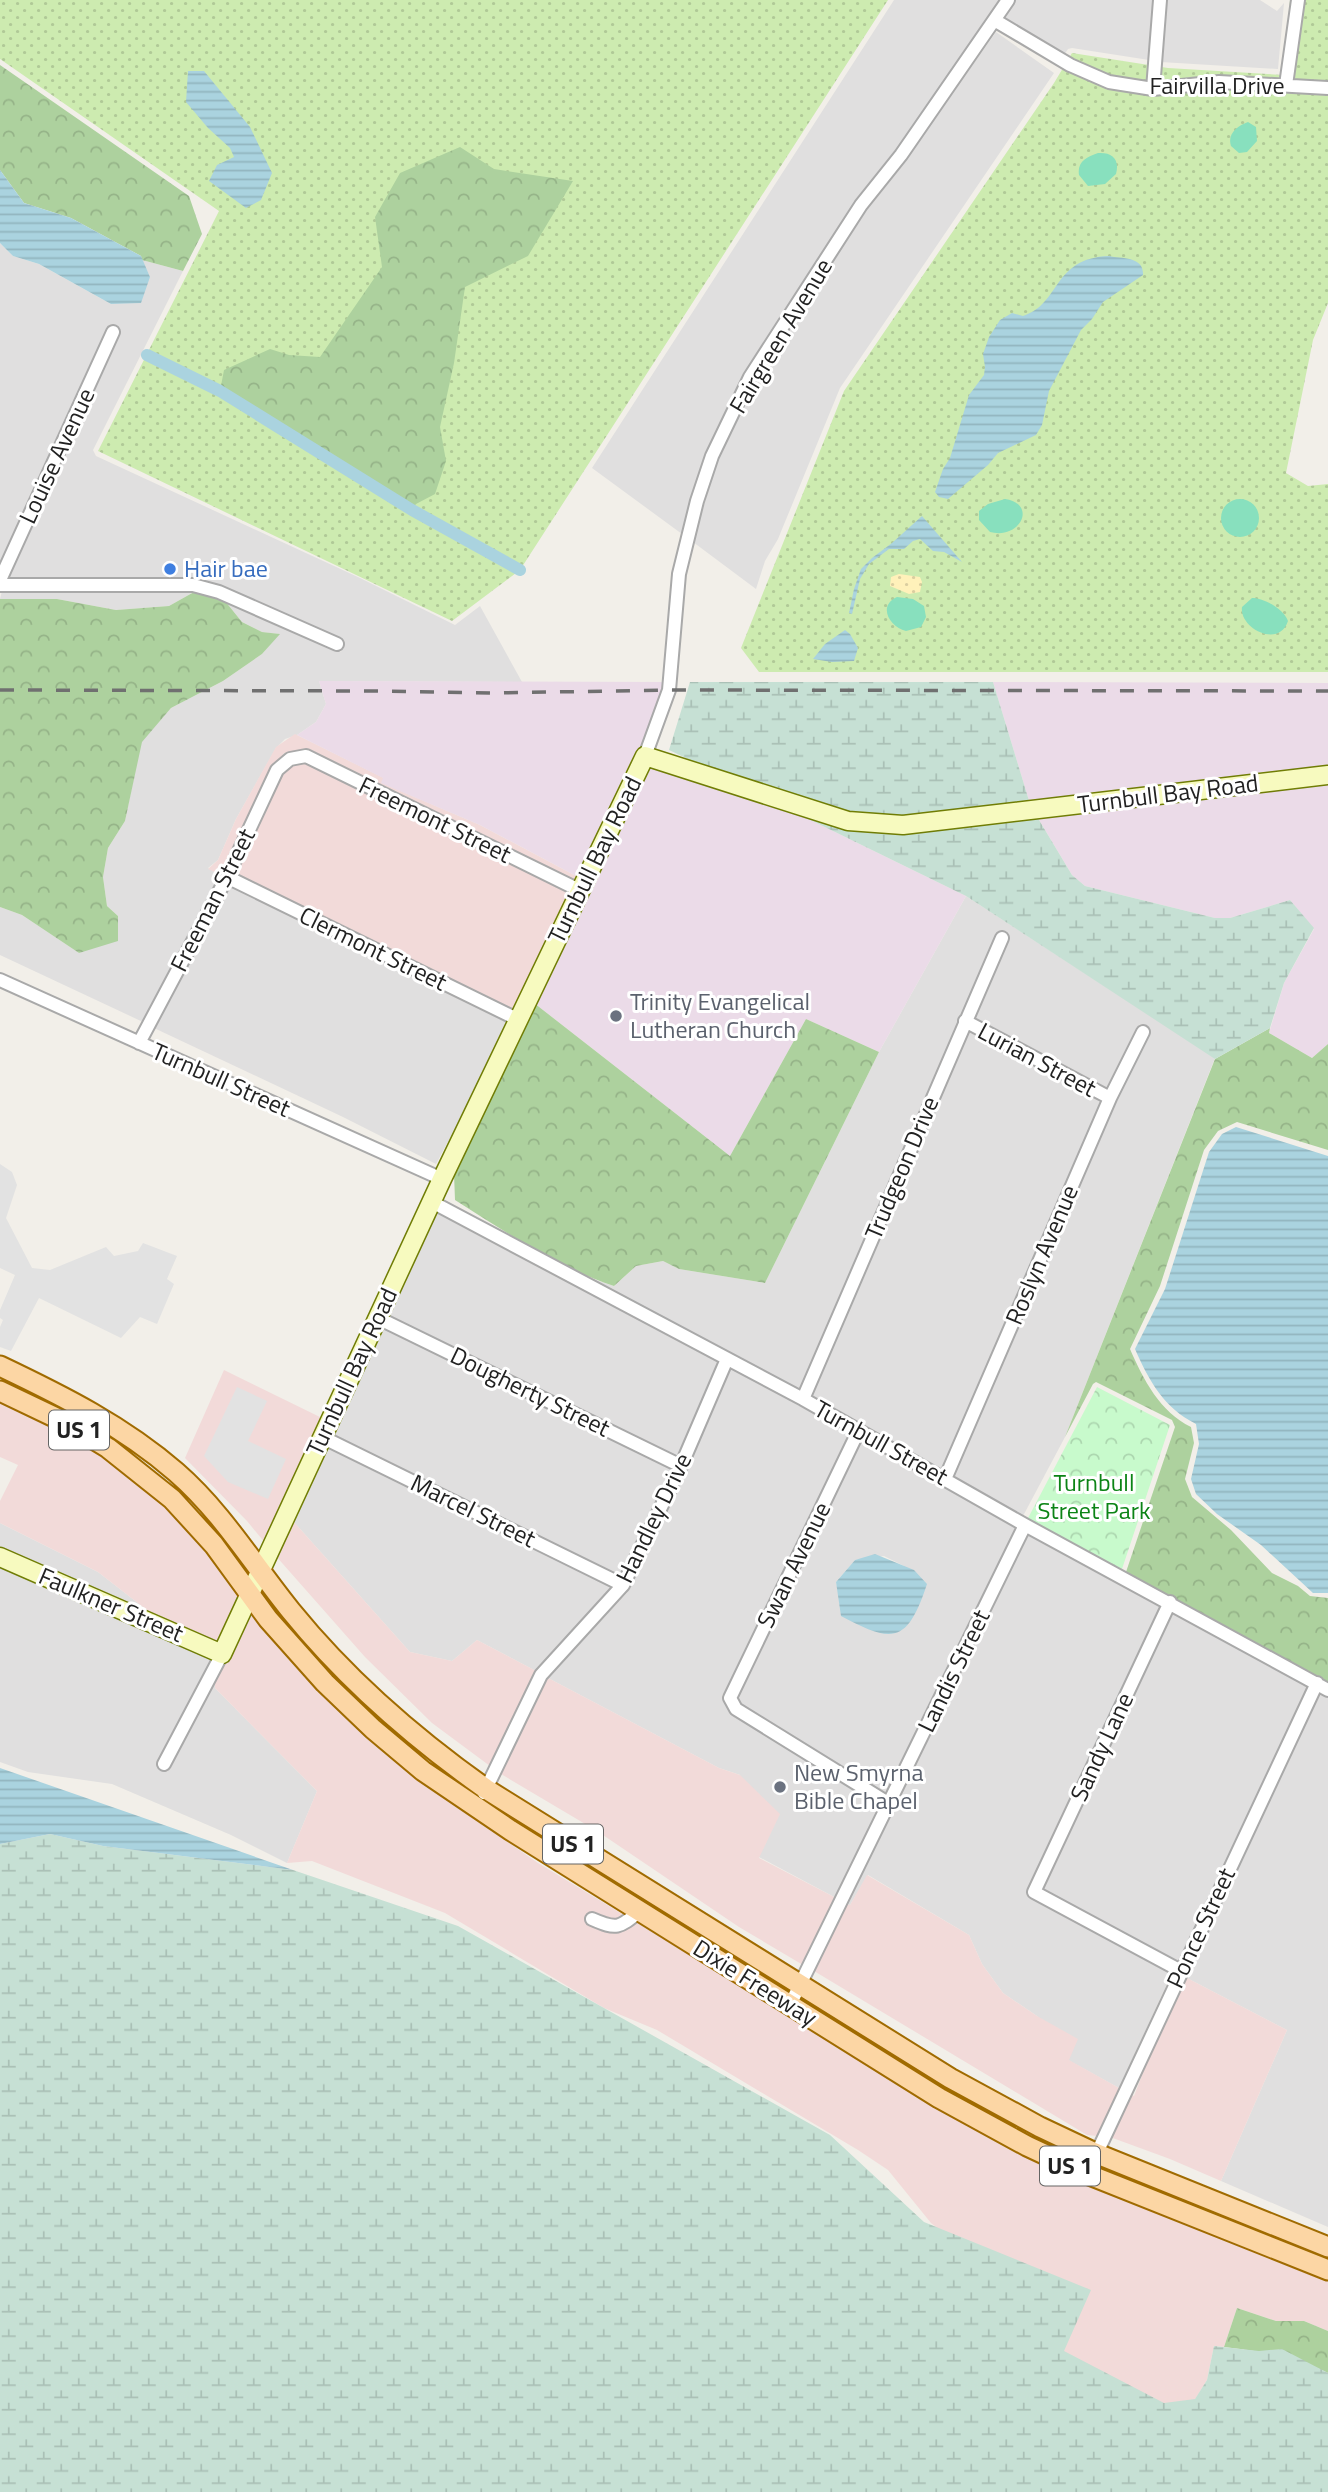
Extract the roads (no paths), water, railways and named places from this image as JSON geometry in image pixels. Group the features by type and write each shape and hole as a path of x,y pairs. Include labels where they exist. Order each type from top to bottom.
{"main road":[{"name":"US 1","path":"0,1366 75,1402 152,1452 199,1494 261,1571"},
{"name":"US 1","path":"0,1391 76,1428 138,1470 172,1499 202,1531 250,1594"},
{"name":"Dixie Freeway","path":"261,1571 310,1634 358,1685 422,1741 486,1789 950,2078 1040,2127 1096,2153 1328,2247"},
{"name":"Dixie Freeway","path":"250,1594 287,1641 350,1708 404,1756 477,1809 640,1912 961,2110 1027,2146 1087,2174 1328,2270"}],"street":[{"name":"Fairgreen Avenue","path":"645,756 669,690 679,573 697,500 712,456 750,377 861,205 901,155 1008,0"},
{"path":"1153,89 1160,0"},
{"path":"1286,85 1298,0"},
{"name":"Fairvilla Drive","path":"996,20 1070,65 1109,82 1153,89 1219,82 1328,88"},
{"name":"Louise Avenue","path":"0,582 113,332"},
{"path":"0,582 193,585 219,592 337,644"},
{"name":"Turnbull Bay Road","path":"222,1654 442,1179 645,756 848,821 903,825 1328,775"},
{"name":"Freemont Street","path":"290,759 306,757 579,890"},
{"name":"Freeman Street","path":"139,1044 226,877 277,770 290,759"},
{"name":"Clermont Street","path":"226,877 519,1020"},
{"name":"Trudgeon Drive","path":"803,1399 1002,938"},
{"name":"Turnbull Street","path":"0,980 442,1179"},
{"name":"Lurian Street","path":"965,1021 1110,1098"},
{"name":"Roslyn Avenue","path":"945,1479 1110,1098 1143,1032"},
{"name":"Turnbull Street","path":"432,1202 803,1399 1025,1525 1322,1686"},
{"name":"Dougherty Street","path":"378,1318 681,1466"},
{"name":"Handley Drive","path":"477,1809 541,1675 623,1585 681,1466 727,1359"},
{"name":"Swan Avenue","path":"858,1432 730,1698 736,1709 888,1803"},
{"name":"Marcel Street","path":"323,1437 623,1585"},
{"name":"Landis Street","path":"790,2005 1025,1525"},
{"name":"Faulkner Street","path":"0,1557 222,1654"},
{"name":"Sandy Lane","path":"1170,1602 1034,1892 1181,1971"},
{"path":"164,1764 222,1654"},
{"name":"Ponce Street","path":"1087,2174 1181,1971 1322,1686"},
{"path":"592,1919 612,1928 622,1926 640,1912"}],"water":[{"path":"188,71 204,71 250,127 272,173 261,200 246,208 209,181 217,165 234,157 230,148 186,102"},
{"path":"0,170 24,203 71,218 141,256 150,277 141,303 111,304 39,264 13,256 0,243"},
{"path":"1109,256 1136,261 1140,264 1143,275 1103,302 1081,330 1049,391 1042,425 1036,435 998,453 948,499 939,497 935,492 950,458 969,395 984,375 983,354 989,337 1000,320 1012,313 1023,316 1035,310 1077,265 1090,259"},
{"path":"922,516 962,562 944,552 933,551 920,539 904,549 889,549 869,564 860,579 852,614 849,613 861,569"},
{"path":"845,630 858,648 854,661 813,659 825,644"},
{"path":"1236,1127 1328,1156 1328,1593 1313,1593 1261,1545 1217,1514 1196,1494 1191,1479 1199,1444 1196,1424 1166,1402 1146,1372 1135,1349 1165,1289 1209,1152 1222,1134"},
{"path":"875,1554 914,1570 927,1584 912,1619 896,1633 873,1631 841,1616 836,1582 855,1560"},
{"path":"0,1768 293,1870 103,1846 50,1834 0,1844"}],"waterway":[{"path":"147,355 220,391 412,510 520,570"}],"railway":[{"path":"0,690 494,693 669,690 1328,691"}],"place":[{"name":"Hair bae","path":"170,569"},
{"name":"Trinity Evangelical Lutheran Church","path":"616,1016"},
{"name":"New Smyrna Bible Chapel","path":"780,1787"}],"park label":[{"name":"Turnbull Street Park","path":"1094,1497"}]}
